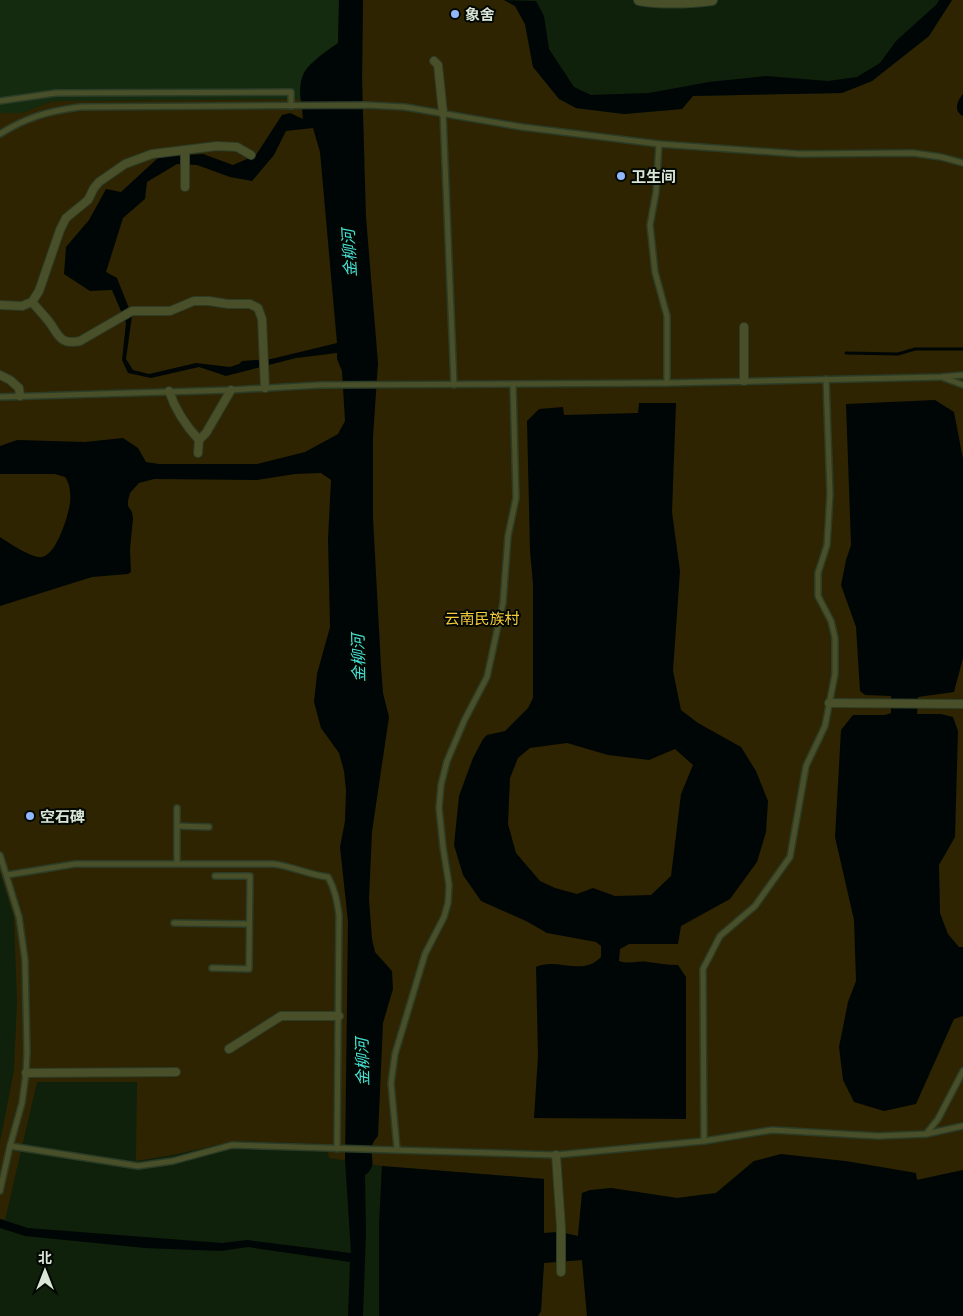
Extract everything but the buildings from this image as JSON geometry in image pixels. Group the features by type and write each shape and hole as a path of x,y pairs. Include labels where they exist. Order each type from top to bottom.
{"street":[{"path":"639,0 691,3 712,0"},
{"path":"434,61 438,65 443,114"},
{"path":"0,305 22,306 32,302 66,218 88,200 99,182 125,164 152,154 185,152 217,146 236,147 250,155"},
{"path":"185,152 185,187"},
{"path":"32,302 39,312 47,318 59,337 66,342 80,341 132,311 170,311 194,301 250,304 258,308 262,319 265,388"},
{"path":"744,328 744,381"},
{"path":"0,375 10,380 19,388 20,396"},
{"path":"198,453 199,440 206,433 231,390"},
{"path":"169,391 173,402 190,430 199,440"},
{"path":"829,703 963,704"},
{"path":"229,1049 281,1016 339,1016"},
{"path":"26,1073 176,1072"},
{"path":"556,1155 562,1272"}],"lane":[{"path":"0,101 56,93 291,92 291,106"},
{"path":"0,134 18,123 38,115 80,107 367,105 405,107 522,127 659,144 800,154 913,153 941,157 963,164"},
{"path":"443,114 454,385"},
{"path":"659,144 656,192 650,225 654,272 667,316 667,383"},
{"path":"0,396 231,390 320,385 667,383 963,375"},
{"path":"941,377 963,385"},
{"path":"704,1141 703,969 720,936 755,906 790,857 806,766 825,726 835,674 835,638 831,622 818,596 818,573 827,545 830,494 826,379"},
{"path":"397,1149 391,1083 395,1054 426,954 444,917 448,903 449,885 439,808 441,785 446,761 487,677 503,603 508,536 516,498 513,384"},
{"path":"177,808 177,864"},
{"path":"177,826 210,827"},
{"path":"0,855 19,917 25,960 26,1073 22,1103 0,1192"},
{"path":"7,874 75,864 250,864 285,865 317,876 328,877 337,897 339,915 340,1149"},
{"path":"212,968 249,969 250,864"},
{"path":"215,876 250,876"},
{"path":"174,923 249,924"},
{"path":"926,1134 938,1119 963,1071"},
{"path":"10,1146 138,1166 173,1161 232,1145 556,1155 704,1141 772,1130 878,1136 926,1134 963,1126"}],"shaded area":[{"path":"0,0 339,0 338,43 318,58 300,93 301,99 61,101 50,102 22,113 0,113"}],"green space":[{"name":"云南民族村","path":"363,0 504,0 515,6 525,24 533,67 576,108 624,114 682,109 692,96 842,93 872,81 929,36 952,0 963,0 963,1170 916,1180 916,1173 845,1161 754,1161 716,1193 677,1198 611,1188 582,1193 578,1236 559,1232 544,1233 544,1179 382,1166 329,1158 326,1144 235,1141 136,1161 137,1082 37,1082 5,1220 0,1219 0,1142 14,1070 17,1002 14,918 0,872 0,113 22,113 50,102 61,101 362,97"},
{"path":"582,1260 587,1316 538,1316 541,1310 544,1262"}],"water":[{"name":"金柳河","path":"339,0 363,0 362,78 366,217 378,363 373,437 373,518 383,693 389,717 372,832 369,899 372,939 375,952 392,971 393,989 383,1023 378,1136 373,1143 371,1168 365,1175 366,1233 363,1316 348,1316 350,1262 248,1247 221,1251 145,1248 25,1236 0,1228 0,1219 28,1228 222,1243 247,1240 351,1253 345,1160 348,922 340,847 345,821 346,790 344,771 339,753 321,728 314,702 317,674 330,627 328,539 331,480 321,473 295,474 257,480 154,479 139,483 130,493 128,501 133,519 130,549 131,572 128,574 92,577 0,606 0,537 20,550 37,557 42,557 52,549 61,534 69,509 70,496 69,486 65,477 55,474 0,474 0,446 17,440 85,442 123,438 138,448 146,462 159,464 257,464 305,452 338,434 345,421 342,371 337,359 337,353 296,358 226,376 199,367 151,378 128,373 122,360 126,323 112,290 90,291 64,274 66,247 89,220 106,189 121,192 159,157 203,154 233,165 256,155 282,115 290,113 303,119 300,91 303,75 313,62 338,43","holes":["313,128 320,152 337,343 271,359 242,361 230,367 196,363 149,374 133,370 126,359 132,316 117,278 106,272 123,218 145,199 147,182 177,164 197,165 230,177 252,181 274,155 286,131"]},
{"path":"504,0 536,1 544,16 549,49 574,87 591,95 649,93 709,82 766,76 828,81 857,77 880,63 896,41 937,4 939,0 952,0 929,36 872,81 842,93 693,96 682,109 624,114 576,108 559,99 533,67 525,24 515,6"},
{"path":"963,94 963,116 958,111 957,106"},
{"path":"935,400 954,412 963,459 963,658 954,692 918,697 917,714 941,714 953,717 958,731 955,837 939,865 940,913 948,934 959,947 963,947 963,1016 954,1019 916,1104 884,1111 854,1102 843,1080 839,1047 848,1002 856,981 854,920 835,837 841,730 853,715 885,715 891,713 891,696 865,695 860,691 856,627 841,585 851,545 846,404"},
{"path":"639,403 676,403 672,512 680,571 673,671 681,710 698,723 741,747 756,771 768,801 766,832 757,862 730,899 681,926 678,944 629,944 620,949 619,961 626,963 644,962 678,965 686,977 686,1119 534,1118 538,1056 536,967 552,964 586,966 594,963 601,957 601,946 596,942 547,933 526,921 481,901 463,875 454,845 459,796 473,758 483,739 487,735 505,731 528,708 533,698 533,584 530,551 527,421 539,409 563,407 564,415 638,413","holes":["567,743 608,755 649,760 675,749 693,765 681,794 671,876 651,895 615,896 593,888 577,894 555,888 540,881 516,853 508,824 510,778 518,758 530,748"]},
{"path":"781,1154 845,1161 916,1173 917,1180 963,1170 963,1316 587,1316 582,1260 544,1263 541,1311 538,1316 379,1316 379,1224 382,1166 544,1179 544,1233 559,1232 578,1236 582,1193 590,1190 611,1188 677,1198 716,1193 754,1161"}],"waterway":[{"path":"846,353 898,354 915,349 963,349"}],"place":[{"name":"象舍","path":"455,14"},
{"name":"卫生间","path":"621,176"},
{"name":"空石碑","path":"30,816"}]}
